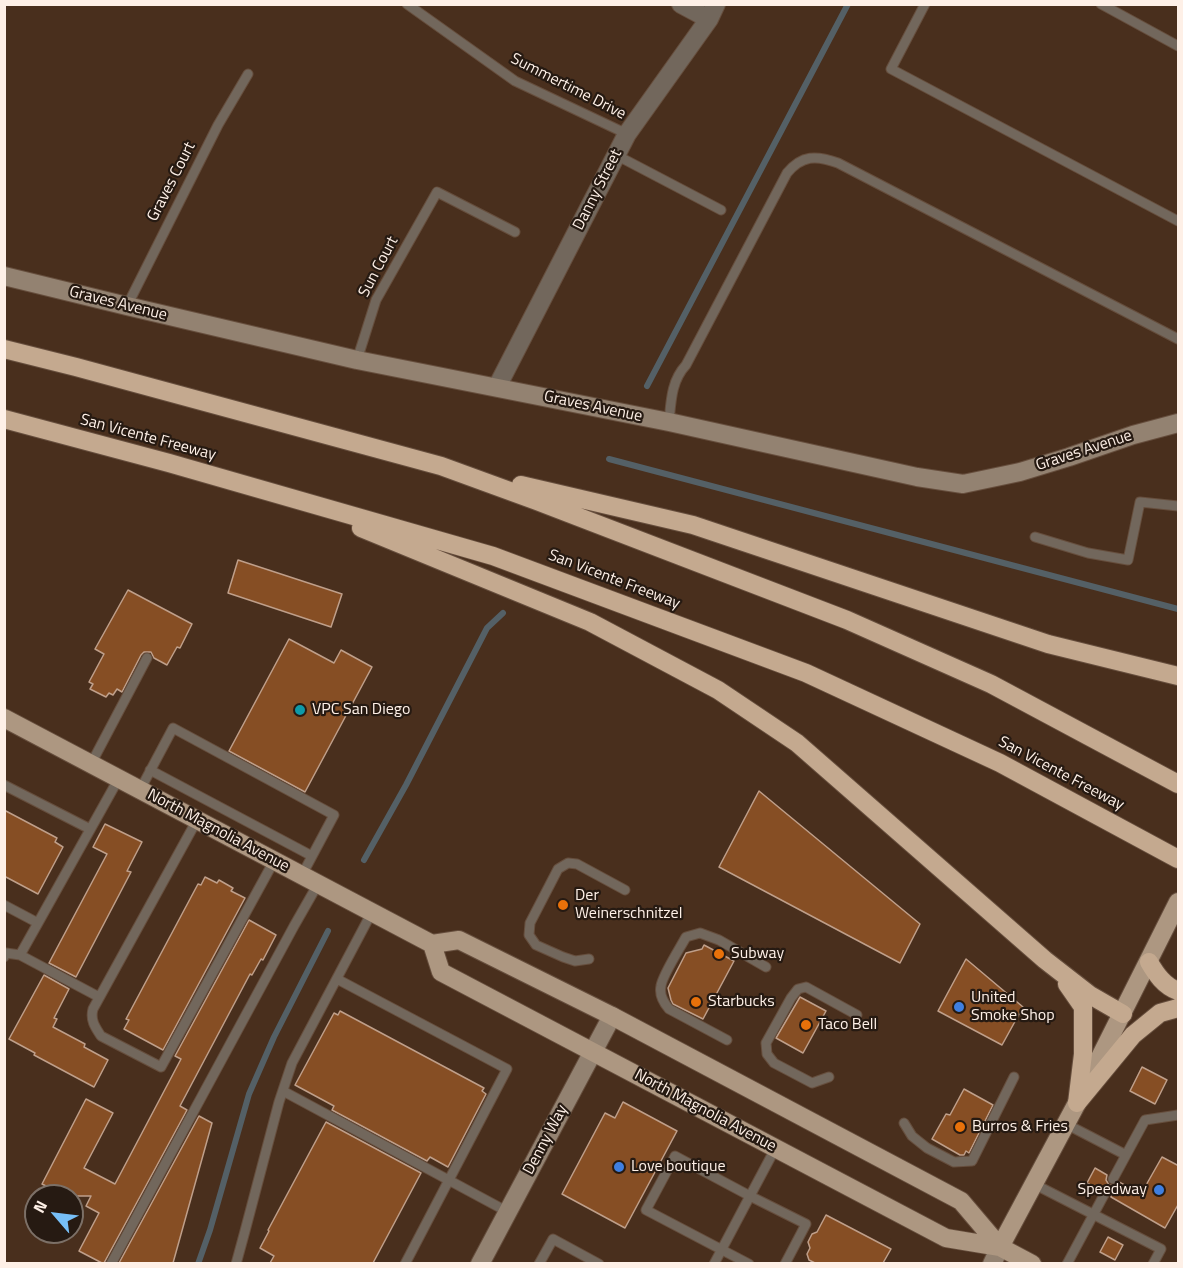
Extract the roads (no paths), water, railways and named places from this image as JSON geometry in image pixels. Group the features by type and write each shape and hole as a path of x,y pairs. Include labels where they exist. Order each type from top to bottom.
{"highway":[{"path":"4,349 441,466 693,525 1048,644 1179,676"},
{"name":"San Vicente Freeway","path":"4,419 169,463 493,556 806,673 1000,763 1179,859"},
{"path":"441,466 847,620 991,684 1179,784"},
{"path":"282,496 590,622 718,690 797,743 1046,960 1090,995 1123,1014"},
{"path":"1046,960 1072,989 1083,1007 1083,1054 1077,1103"},
{"path":"1149,962 1158,977 1172,989 1179,991"},
{"path":"1077,1103 1133,1035 1160,1013 1179,1008"}],"main road":[{"name":"Graves Avenue","path":"4,276 357,360 669,422 917,477 963,484 1020,472 1133,435 1179,423"},
{"name":"North Magnolia Avenue","path":"4,718 432,944 459,940 612,1016 961,1201 996,1255"},
{"path":"996,1255 1077,1103 1179,902"},
{"name":"North Magnolia Avenue","path":"432,944 441,972 946,1238 996,1255 1032,1263"},
{"name":"Denny Way","path":"480,1263 612,1016"}],"street":[{"path":"681,4 712,12"},
{"name":"Danny Street","path":"497,387 627,134 712,12"}],"lane":[{"name":"Summertime Drive","path":"407,4 515,81 627,134"},
{"path":"925,4 891,69 1179,221"},
{"path":"1101,4 1179,46"},
{"name":"Graves Court","path":"127,306 218,125 248,74"},
{"path":"616,155 721,210"},
{"path":"669,422 673,390 680,372 686,365 787,174 800,161 818,157 838,163 1179,339"},
{"name":"Sun Court","path":"357,360 376,300 437,192 515,232"},
{"path":"1035,537 1088,553 1128,560 1140,502 1179,506"},
{"path":"91,764 147,658"},
{"path":"140,790 173,728 334,815 302,875"},
{"path":"150,771 312,855"},
{"path":"20,955 118,778"},
{"path":"4,785 90,829"},
{"path":"197,820 93,1009 91,1016 101,1036 161,1067 274,861"},
{"path":"588,959 575,961 563,957 536,945 529,935 530,923 558,869 568,863 577,864 625,890"},
{"path":"111,1263 318,884"},
{"path":"4,905 38,923"},
{"path":"236,1263 292,1064 372,912"},
{"path":"727,1040 669,1009 663,1003 660,985 686,937 700,933 719,940 766,967"},
{"path":"4,957 6,953 20,955 99,998"},
{"path":"337,978 507,1069 405,1263"},
{"path":"829,1077 812,1083 774,1063 767,1054 766,1043 798,989 806,987 857,1015"},
{"path":"904,1123 912,1136 927,1148 954,1162 972,1161 1014,1077"},
{"path":"283,1091 508,1212"},
{"path":"1113,1179 1145,1120 1179,1115"},
{"path":"1066,1124 1126,1155"},
{"path":"714,1263 775,1149"},
{"path":"749,1263 646,1210 675,1156 806,1224 785,1263"},
{"path":"1034,1184 1161,1249 1154,1263"},
{"path":"1067,1263 1105,1193"},
{"path":"539,1263 553,1239 599,1263"}],"waterway":[{"path":"647,386 848,4"},
{"path":"609,459 1178,609"},
{"path":"364,860 406,785 487,628 503,613"},
{"path":"198,1264 249,1094 274,1037 328,931"}],"place":[{"name":"VPC San Diego","path":"300,710"},
{"name":"Der Weinerschnitzel","path":"563,905"},
{"name":"Subway","path":"719,954"},
{"name":"Starbucks","path":"696,1002"},
{"name":"United Smoke Shop","path":"959,1007"},
{"name":"Taco Bell","path":"806,1025"},
{"name":"Burros & Fries","path":"960,1127"},
{"name":"Love boutique","path":"619,1167"},
{"name":"Speedway","path":"1159,1190"}]}
